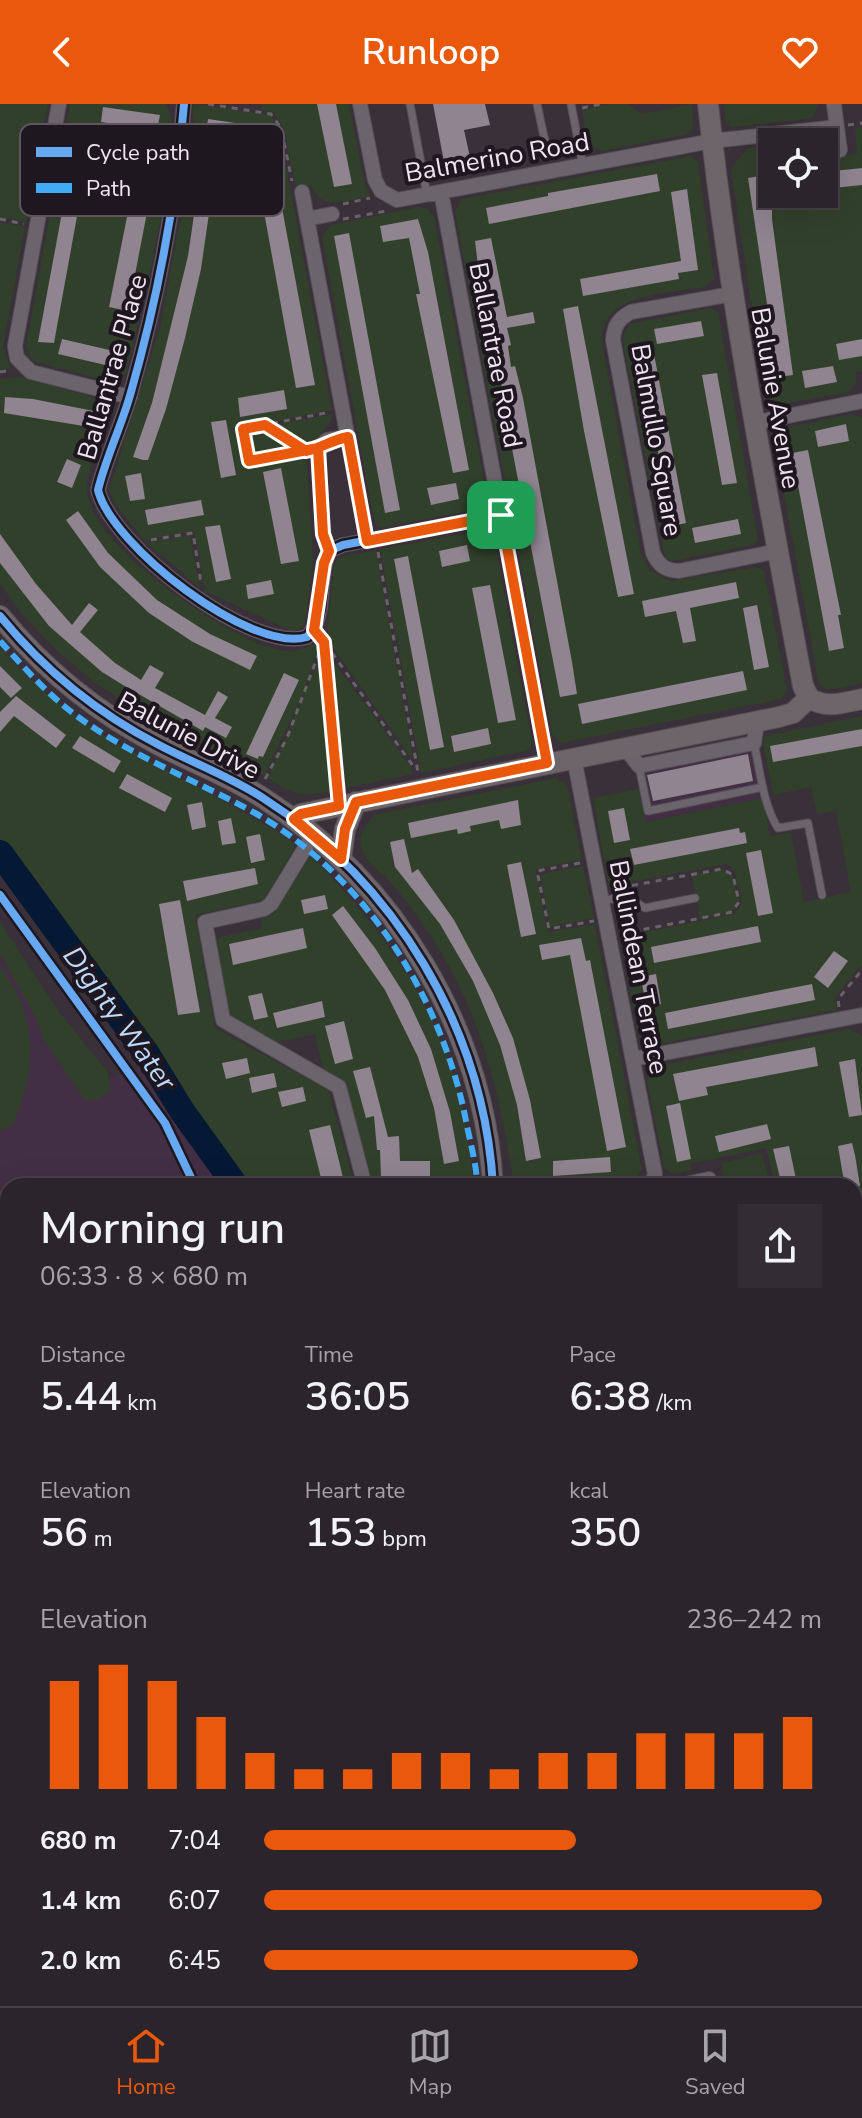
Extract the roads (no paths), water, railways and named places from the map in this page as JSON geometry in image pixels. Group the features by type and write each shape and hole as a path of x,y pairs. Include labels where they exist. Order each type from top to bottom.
{"street":[{"path":"55,124 59,104"},
{"name":"Ballantrae Place","path":"182,124 184,104"},
{"name":"Balmerino Road","path":"360,104 375,180 381,191 397,200 712,141 837,127"},
{"name":"Balunie Avenue","path":"708,104 732,294 753,423 803,686 809,698"},
{"path":"834,105 840,150"},
{"path":"302,192 348,437 371,540"},
{"name":"Ballantrae Road","path":"434,194 501,515 547,763"},
{"path":"307,219 334,213"},
{"path":"38,216 15,346 17,358 31,372 130,397"},
{"name":"Ballantrae Place","path":"171,216 150,323 130,397 98,490 105,510 132,544 167,576 235,620 283,639 319,636 324,563 329,551"},
{"name":"Balmullo Square","path":"732,294 631,312 620,317 613,340 653,553 658,563 667,570 679,571 778,551"},
{"path":"753,423 862,401"},
{"path":"348,437 327,440 312,450 323,534 329,551 501,515"},
{"name":"Balunie Drive","path":"0,616 23,644 63,682 111,718 260,796 294,819 341,859 378,898 409,940 455,1024 484,1114 492,1178"},
{"path":"294,819 301,814 348,804 757,722 793,713 809,698 819,704 831,705 862,699"},
{"path":"625,748 639,766 754,743 757,722"},
{"name":"Ballindean Terrace","path":"574,758 654,1178"},
{"path":"341,859 348,804"},
{"path":"313,835 271,904 264,909 205,922 223,1020 339,1087 363,1178"},
{"path":"633,1059 862,1015"}],"lane":[{"path":"410,104 434,194"},
{"path":"539,104 547,151"},
{"path":"571,107 583,166"},
{"path":"754,743 763,787 778,828 808,823 822,895"},
{"path":"639,766 648,811 763,787"},
{"path":"602,901 626,896 645,908 695,898"}],"waterway":[{"name":"Dighty Water","path":"0,853 147,1054 182,1111 230,1178"}]}
